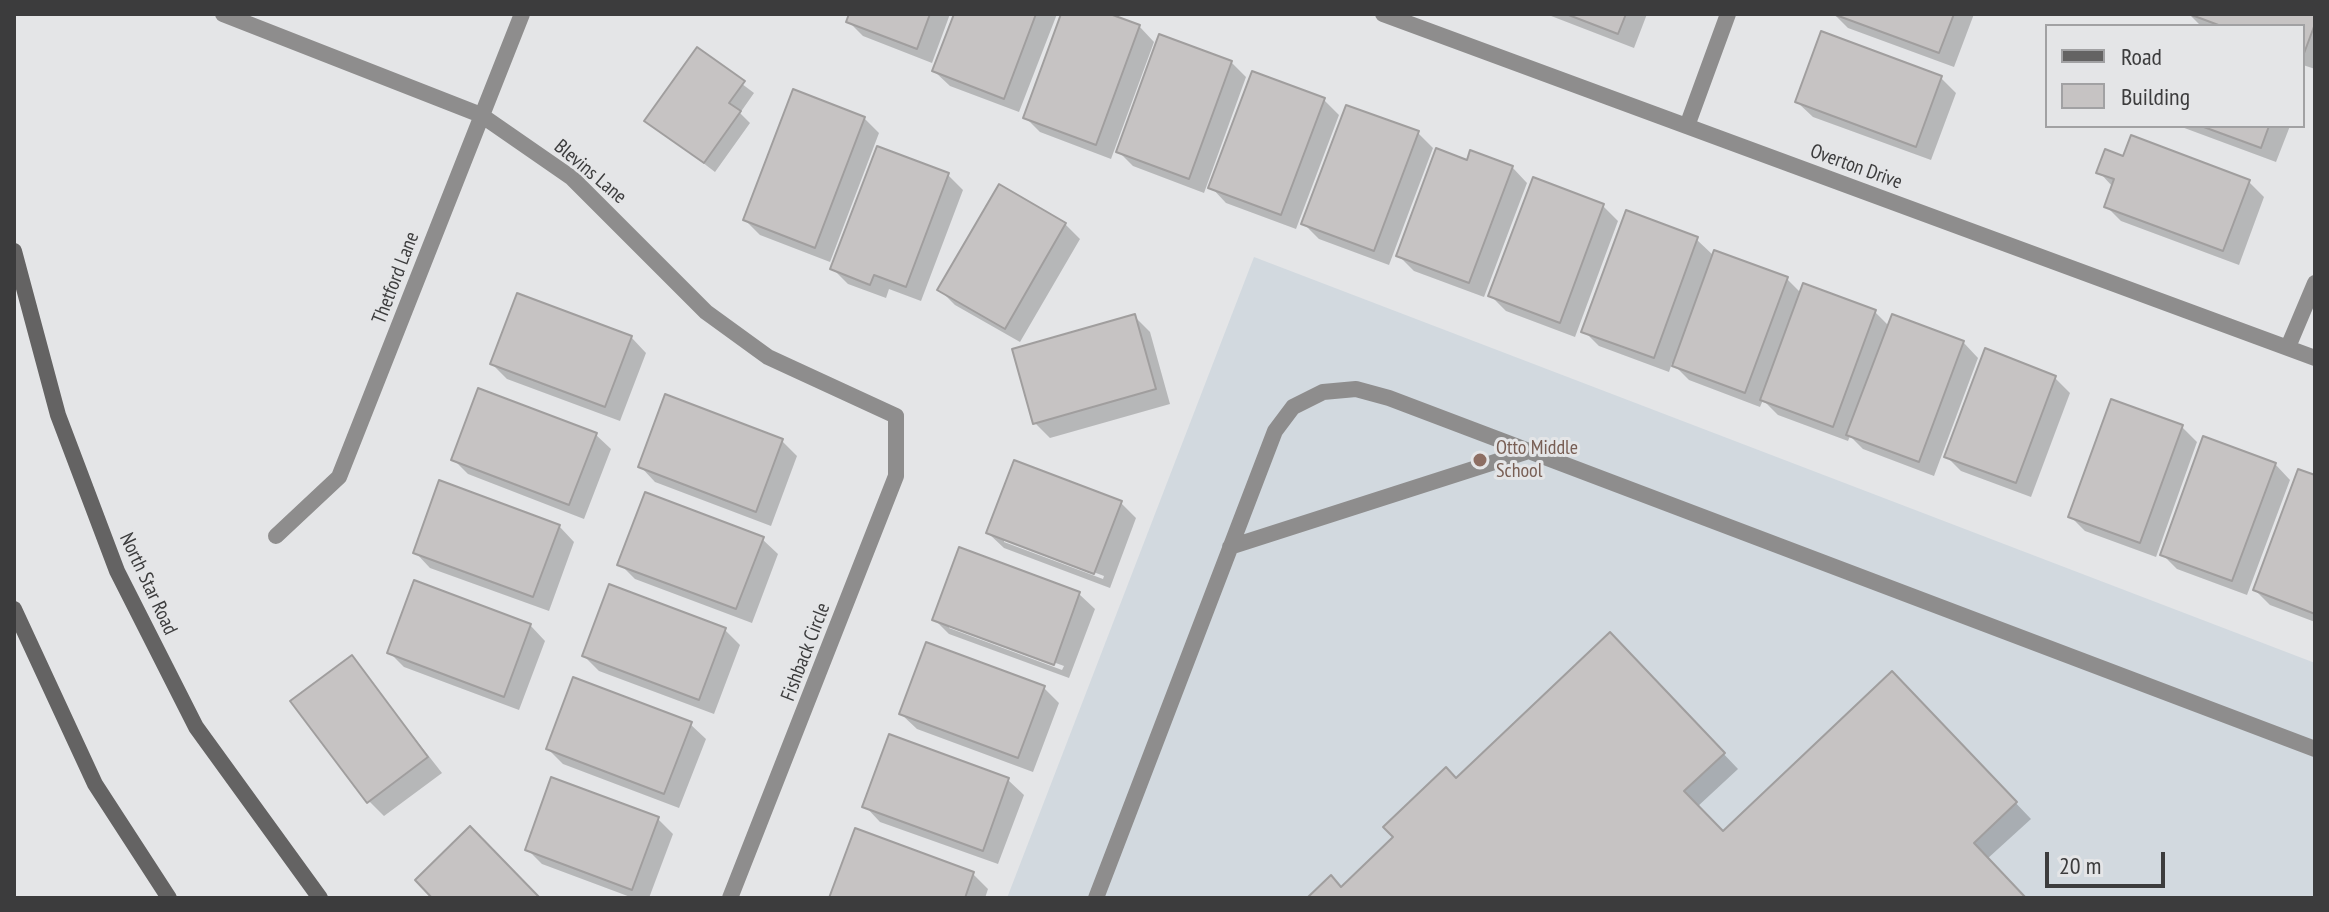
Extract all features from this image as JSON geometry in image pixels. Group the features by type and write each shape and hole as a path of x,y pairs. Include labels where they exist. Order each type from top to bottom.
{"main road":[{"name":"North Star Road","path":"14,251 58,415 117,571 196,727 320,898"},
{"path":"14,609 18,630 95,784 169,898"}],"street":[{"name":"Blevins Lane","path":"223,14 481,115 572,178 706,312 768,357 896,416"},
{"name":"Thetford Lane","path":"276,536 339,477 522,14"},
{"name":"Overton Drive","path":"1383,14 2315,358"},
{"path":"1687,126 1728,14"},
{"path":"2288,347 2315,283"},
{"path":"1096,898 1275,431 1293,407 1323,392 1356,389 1389,398 2315,749"},
{"name":"Fishback Circle","path":"730,898 896,476 896,416"},
{"path":"1230,547 1529,451"}],"shaded area":[{"name":"Otto Middle School","path":"1254,257 2315,663 2315,898 1007,898"}],"building":[{"path":"849,14 930,14 917,49 846,22"},
{"path":"954,14 1036,14 1004,99 932,71"},
{"path":"1061,14 1110,14 1140,25 1096,145 1023,118"},
{"path":"1566,14 1626,14 1618,34"},
{"path":"1833,14 1954,14 1939,53"},
{"path":"2189,14 2315,14 2315,24 2305,51 2305,24 2216,24"},
{"path":"1821,31 1942,76 1916,147 1795,102"},
{"path":"1159,34 1232,61 1189,179 1116,152"},
{"path":"697,47 745,81 729,103 741,111 704,163 644,121"},
{"path":"1252,71 1325,98 1281,215 1208,188"},
{"path":"793,89 865,117 815,248 743,220"},
{"path":"1346,105 1419,131 1374,251 1301,224"},
{"path":"2206,128 2268,128 2261,148"},
{"path":"2131,135 2250,180 2223,251 2104,207 2114,179 2096,173 2105,149 2123,156"},
{"path":"877,146 949,173 906,287 874,275 870,285 830,269"},
{"path":"1436,148 1467,160 1470,150 1513,166 1469,283 1396,256"},
{"path":"1533,177 1604,204 1560,323 1488,296"},
{"path":"999,184 1066,223 1005,329 937,290"},
{"path":"1626,210 1698,237 1654,358 1581,332"},
{"path":"1714,250 1788,277 1745,393 1672,366"},
{"path":"1803,283 1876,310 1833,427 1760,400"},
{"path":"517,293 632,336 605,407 490,364"},
{"path":"1135,314 1156,389 1033,424 1012,349"},
{"path":"1892,314 1964,341 1919,462 1846,435"},
{"path":"1985,348 2056,376 2016,483 1944,457"},
{"path":"478,388 597,433 569,505 451,460"},
{"path":"665,394 783,439 756,512 638,467"},
{"path":"2111,399 2183,425 2140,543 2068,517"},
{"path":"2203,436 2276,463 2232,581 2160,555"},
{"path":"1014,460 1122,501 1094,574 986,533"},
{"path":"2298,469 2315,475 2315,614 2253,590"},
{"path":"439,480 560,525 533,597 413,553"},
{"path":"645,492 764,537 736,609 617,565"},
{"path":"959,547 1080,592 1054,665 932,620"},
{"path":"414,580 531,624 504,697 387,653"},
{"path":"609,584 726,628 699,700 582,656"},
{"path":"1610,632 1725,753 1684,791 1723,831 1892,671 2017,802 1974,843 2026,898 1307,898 1331,875 1341,887 1393,837 1383,827 1446,767 1456,778"},
{"path":"926,642 1045,686 1018,758 899,714"},
{"path":"352,655 428,757 367,803 290,701"},
{"path":"573,677 692,722 664,794 546,749"},
{"path":"889,734 1009,778 983,851 862,807"},
{"path":"551,777 659,817 632,890 525,850"},
{"path":"470,826 540,898 432,898 415,880"},
{"path":"855,828 974,872 965,898 829,898"}],"place":[{"name":"Otto Middle School","path":"1480,460"}]}
